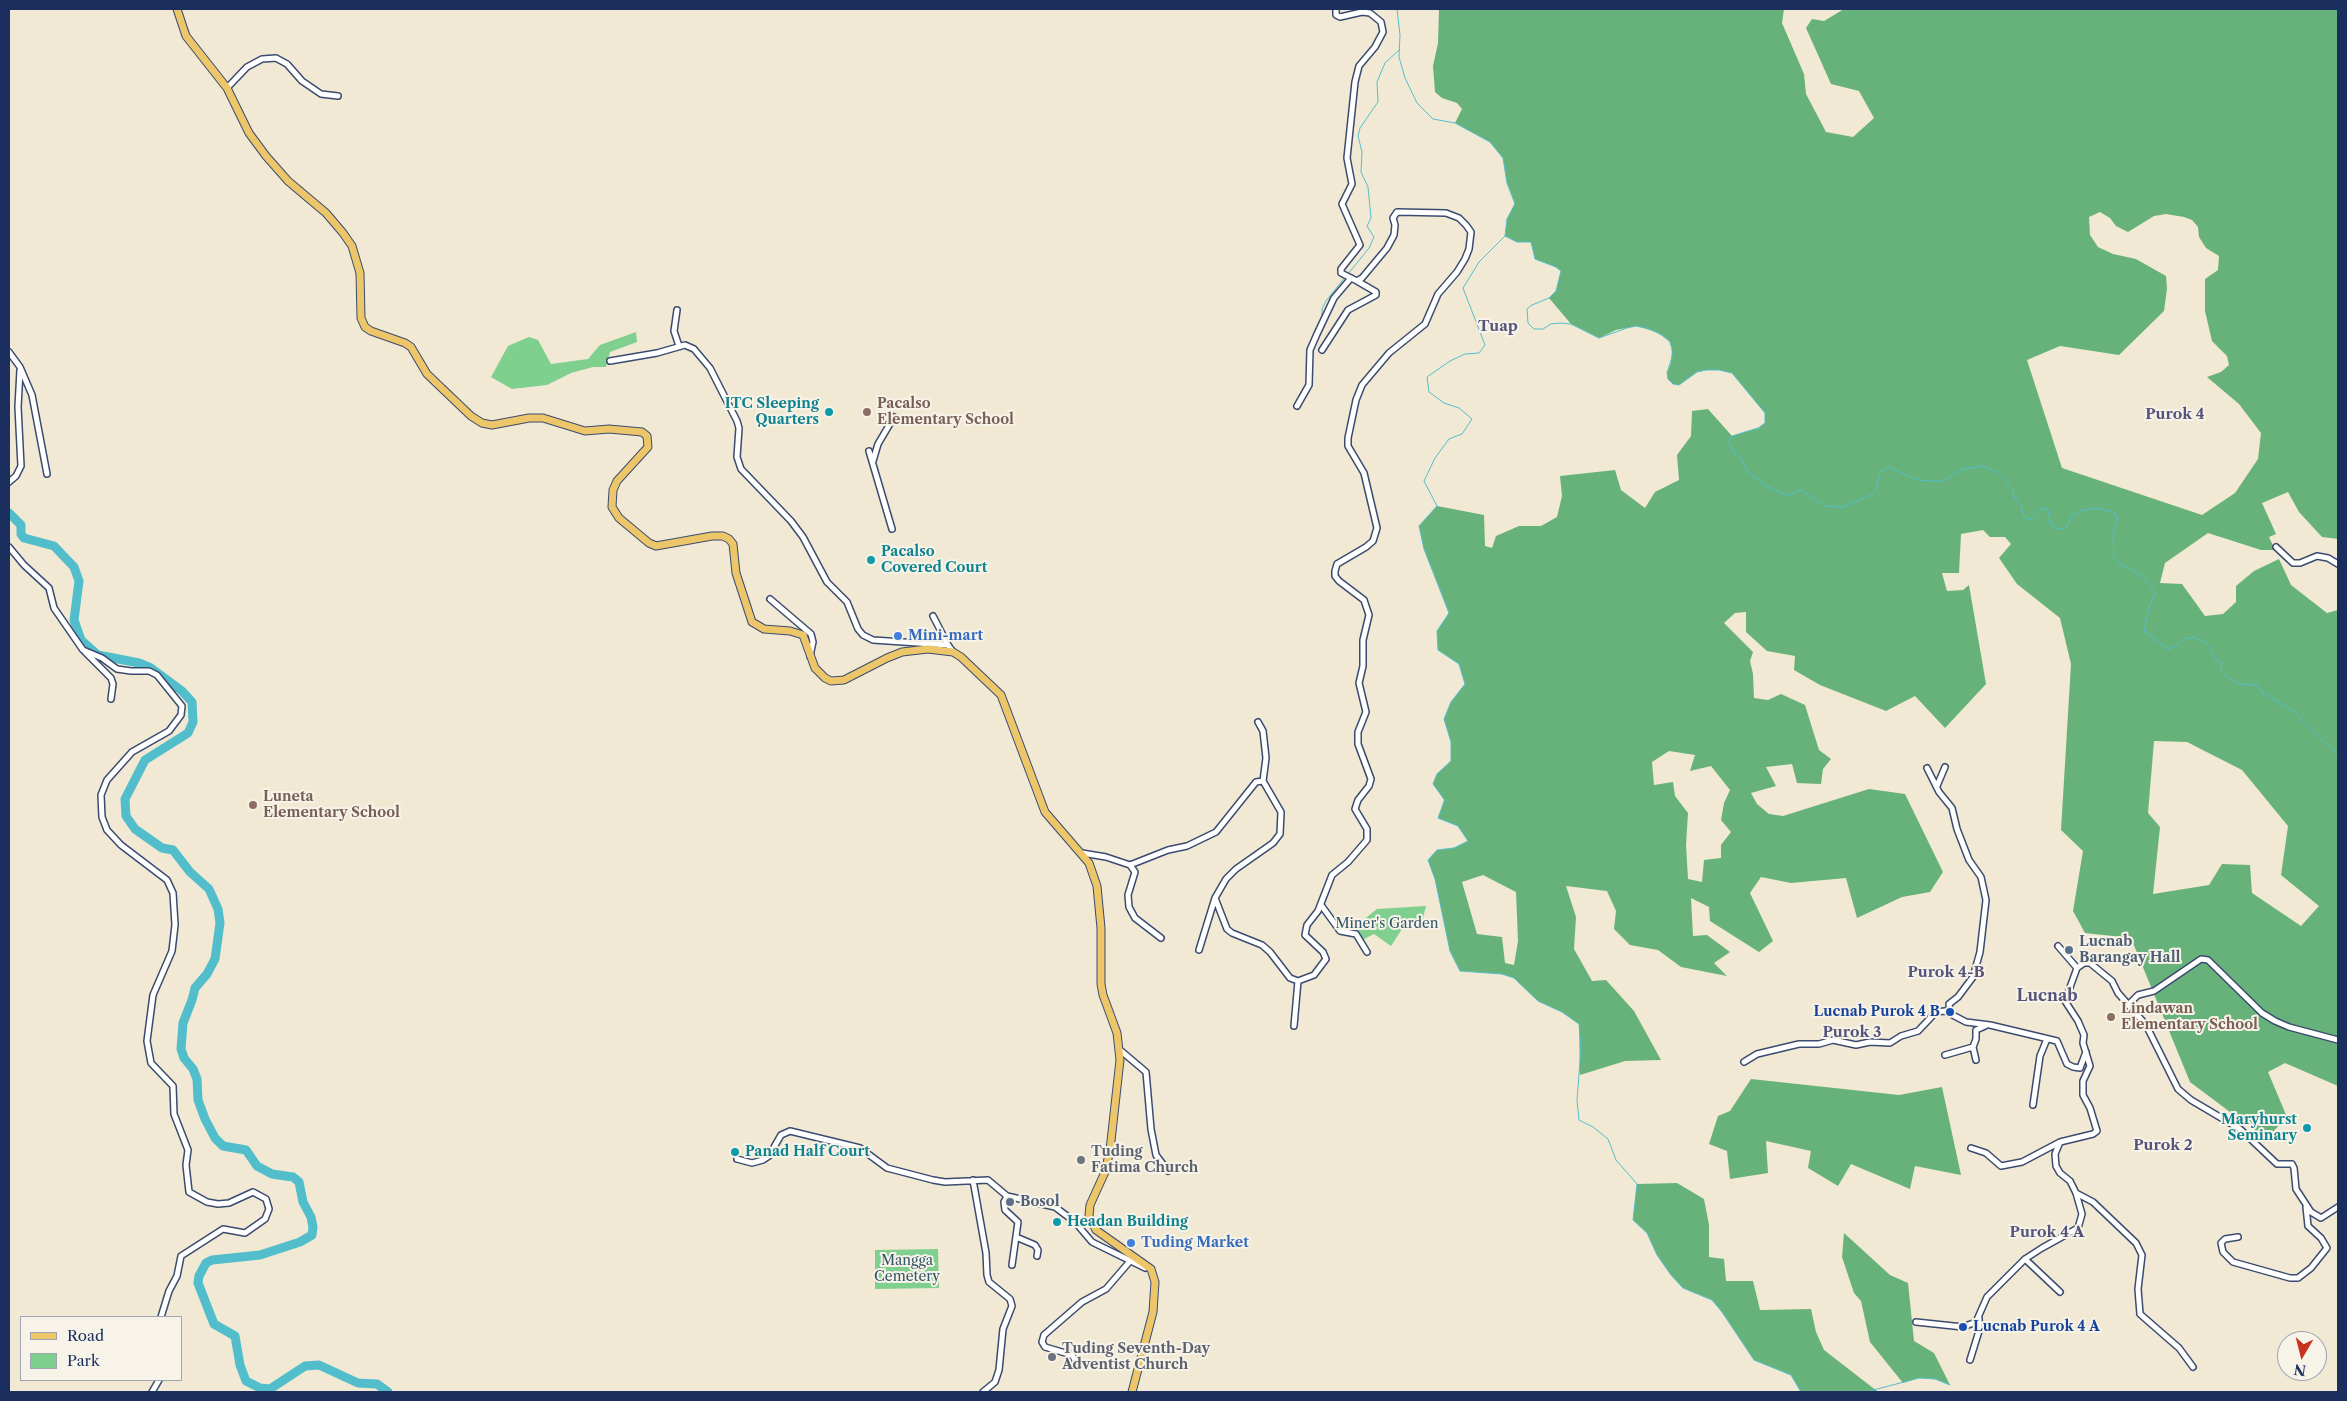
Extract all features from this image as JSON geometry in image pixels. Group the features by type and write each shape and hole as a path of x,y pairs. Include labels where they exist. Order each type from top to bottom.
{"main road":[{"path":"177,9 186,36 227,88 249,133 288,181 326,213 343,232 352,246 360,273 362,322 367,329 405,343 410,347 427,374 471,416 482,423 503,425 528,418 543,418 585,431 617,430 642,432 647,436 648,448 617,480 613,490 612,507 619,518 649,543 656,546 712,536 723,536 729,539 733,544 736,573 746,609 752,622 764,629 798,632 806,641 810,656 819,674 830,681 838,681 902,652 928,649 953,652 974,668 1001,696 1045,812 1050,821 1090,862 1097,886 1101,928 1101,984 1103,995 1117,1033 1120,1050 1110,1150 1105,1172 1090,1206 1089,1216 1096,1230 1151,1269 1155,1282 1153,1312 1132,1392"}],"street":[{"path":"1322,350 1348,310 1376,295 1376,292 1341,273 1341,269 1360,244 1342,204 1352,184 1347,166 1347,141 1355,82 1359,66 1375,47 1383,32 1381,22 1370,13 1362,12 1340,17 1336,15 1336,9"},
{"path":"227,88 248,67 262,58 276,58 288,64 302,80 321,94 338,96"},
{"path":"1298,982 1314,975 1326,959 1323,952 1307,937 1305,928 1321,905 1332,875 1365,844 1368,834 1355,809 1358,800 1369,786 1371,779 1358,744 1358,732 1366,712 1359,683 1363,666 1363,640 1369,615 1364,600 1339,581 1335,576 1335,571 1337,564 1366,548 1373,541 1377,528 1364,473 1348,446 1349,430 1356,400 1362,385 1389,353 1425,324 1438,294 1465,259 1469,249 1471,232 1459,218 1446,214 1397,212 1393,218 1395,225 1394,235 1387,248 1358,281"},
{"path":"1297,406 1309,385 1310,350 1316,334 1334,298 1351,278"},
{"path":"677,310 674,331 679,346"},
{"path":"610,361 657,353 684,345 694,349 710,368 737,421 739,428 737,457 741,469 803,537 827,582 847,602 854,623 863,635 880,641 948,645"},
{"path":"9,352 20,367 32,395 47,474"},
{"path":"9,482 16,476 21,466 18,407 20,367"},
{"path":"873,462 878,444 894,417"},
{"path":"869,451 892,529"},
{"path":"9,547 24,565 49,588 54,608 76,644 111,678 113,684 111,699"},
{"path":"2276,547 2293,563 2300,563 2317,556 2333,560 2338,564"},
{"path":"770,599 811,634 813,642 810,656"},
{"path":"933,616 953,652"},
{"path":"83,650 102,658 117,669 131,672 149,671 157,675 182,706 181,715 168,731 132,752 107,780 101,795 102,817 107,830 121,845 167,880 173,893 175,925 172,951 153,995 147,1041 151,1063 173,1086 174,1114 188,1150 186,1177 189,1192 207,1202 218,1204 229,1203 253,1192 266,1199 269,1209 265,1219 244,1233 223,1230 181,1256 177,1276 169,1291 161,1316"},
{"path":"1199,950 1215,898 1226,879 1236,869 1273,843 1280,834 1281,812 1263,781 1266,755 1262,731 1258,722"},
{"path":"1937,786 1945,767"},
{"path":"1927,768 1952,808 1969,860 1981,877 1986,900 1980,952 1973,977 1958,997 1949,1004 1950,1012"},
{"path":"1082,853 1130,864 1168,850 1186,846 1216,832 1256,782 1263,781"},
{"path":"1130,864 1135,872 1128,895 1129,907 1135,918 1161,938"},
{"path":"1215,898 1232,933 1262,945 1270,952 1290,978 1298,982"},
{"path":"1321,905 1340,931 1356,934 1367,952"},
{"path":"2058,946 2077,968"},
{"path":"2128,1005 2138,995 2154,991 2201,959 2208,960 2262,1012 2275,1021 2289,1027 2338,1040"},
{"path":"1971,1148 1986,1153 2001,1166 2022,1162 2060,1142 2093,1134 2098,1128 2083,1095 2083,1080 2090,1066 2083,1043 2084,1035 2065,1002 2077,968 2084,963 2090,963 2112,981 2118,993 2155,1040 2178,1089 2191,1100 2240,1129 2277,1164 2292,1164 2296,1189 2306,1207 2308,1226 2321,1238 2327,1248 2311,1268 2298,1278 2282,1276 2233,1262 2222,1252 2221,1243 2225,1239 2238,1237"},
{"path":"1294,1026 1298,982"},
{"path":"1744,1062 1757,1054 1799,1044 1819,1044 1833,1040 1856,1045 1870,1042 1890,1043 1923,1028 1936,1012 1950,1012 1966,1022 1990,1025 2057,1041 2067,1064 2073,1067 2080,1068 2086,1052"},
{"path":"1976,1060 1973,1047 1976,1039 1976,1030 1990,1025"},
{"path":"2033,1105 2040,1056 2047,1039"},
{"path":"1945,1055 1973,1047"},
{"path":"1120,1050 1146,1072 1150,1129 1156,1155 1168,1171"},
{"path":"737,1159 752,1163 763,1160 769,1156 781,1134 790,1131 860,1148 887,1168 938,1182 988,1180 1007,1196 1055,1207 1070,1218 1092,1242 1151,1269"},
{"path":"1916,1322 1963,1327 1976,1322 1987,1297 2025,1260 2078,1228 2082,1214 2076,1193 2073,1185 2060,1173 2056,1166 2055,1154 2060,1142"},
{"path":"973,1180 986,1253 989,1282 1010,1299 1012,1306 1003,1329 999,1370 995,1382 983,1392"},
{"path":"2076,1193 2093,1202 2136,1243 2142,1255 2138,1289 2140,1314 2179,1348 2193,1367"},
{"path":"1007,1196 1004,1206 1005,1210 1018,1222 1012,1265"},
{"path":"2306,1207 2321,1218 2338,1207"},
{"path":"1016,1237 1035,1245 1038,1250 1037,1256"},
{"path":"1075,1367 1075,1360 1072,1355 1043,1345 1044,1335 1082,1302 1110,1285 1131,1260"},
{"path":"2025,1260 2056,1286 2060,1292"},
{"path":"1970,1360 1979,1331 1980,1315"},
{"path":"152,1392 158,1381"}],"green space":[{"path":"1439,9 1784,9 1782,23 1804,74 1806,94 1826,132 1853,137 1874,118 1859,91 1831,84 1806,28 1812,19 1824,21 1844,9 2338,9 2338,539 2322,537 2299,512 2288,492 2262,503 2276,534 2269,537 2275,550 2261,550 2208,533 2165,563 2160,583 2182,584 2205,616 2223,614 2236,602 2236,586 2254,571 2279,559 2291,585 2327,613 2338,610 2338,1086 2285,1063 2268,1072 2287,1117 2266,1139 2190,1082 2131,938 2085,933 2073,911 2083,851 2061,830 2071,664 2060,618 2017,584 1999,558 2011,544 2005,537 1990,537 1983,530 1961,534 1959,573 1942,573 1947,591 1963,590 1969,585 1986,684 1945,728 1915,696 1886,711 1820,685 1794,670 1795,656 1767,651 1746,632 1746,612 1735,613 1724,623 1753,652 1750,661 1753,674 1754,698 1768,700 1781,694 1805,705 1819,750 1831,759 1823,769 1821,784 1797,783 1792,764 1766,767 1776,786 1751,793 1757,804 1769,814 1783,816 1869,789 1905,794 1943,872 1930,892 1902,897 1857,918 1846,878 1791,883 1761,877 1750,893 1773,941 1759,952 1710,921 1709,907 1691,898 1693,936 1707,935 1730,952 1714,963 1727,976 1681,967 1658,950 1630,945 1614,929 1616,911 1607,891 1566,886 1576,917 1574,949 1592,981 1606,980 1634,1011 1661,1060 1625,1061 1580,1075 1579,1024 1562,1012 1538,1001 1514,978 1502,974 1460,971 1450,951 1435,879 1428,860 1437,850 1454,848 1468,841 1458,826 1438,818 1444,800 1433,784 1437,774 1451,761 1451,742 1444,719 1451,702 1465,684 1459,664 1438,650 1437,631 1449,613 1424,549 1419,526 1437,506 1484,515 1485,546 1492,548 1496,536 1519,526 1541,526 1557,517 1562,496 1560,476 1615,470 1621,490 1645,508 1655,492 1679,480 1677,455 1691,436 1692,411 1708,409 1732,436 1759,428 1765,423 1765,413 1732,373 1706,370 1697,372 1679,385 1673,384 1668,379 1667,373 1671,363 1672,348 1670,342 1657,332 1636,326 1616,330 1599,338 1571,324 1549,298 1556,291 1561,271 1556,267 1535,259 1531,242 1517,242 1505,236 1507,219 1515,203 1507,183 1503,158 1490,142 1455,123 1462,109 1457,103 1442,98 1435,92 1433,66 1438,43","holes":["2100,212 2110,218 2116,226 2128,232 2154,216 2166,214 2184,217 2192,220 2198,227 2199,237 2206,248 2219,256 2218,270 2205,279 2205,311 2212,341 2227,356 2229,365 2221,372 2207,377 2239,404 2261,433 2258,459 2235,493 2202,515 2062,468 2027,360 2060,346 2119,355 2164,311 2167,289 2166,276 2136,259 2113,254 2098,247 2090,235 2089,217","2154,741 2187,742 2242,770 2288,826 2281,875 2319,906 2301,926 2252,893 2250,865 2222,864 2209,885 2153,894 2160,827 2148,813","1669,751 1695,755 1690,771 1711,766 1730,790 1724,803 1721,820 1731,832 1721,845 1721,858 1704,860 1702,882 1688,879 1686,845 1688,813 1675,796 1673,782 1654,785 1652,762","1483,875 1516,892 1518,941 1514,965 1505,963 1502,937 1477,934 1462,882"]},
{"path":"636,332 637,342 610,352 606,367 593,367 571,373 547,385 512,389 491,377 508,346 529,337 538,340 551,364 588,359 600,345"},
{"name":"Miner's Garden","path":"1426,906 1421,926 1402,929 1391,946 1374,934 1362,940 1353,928 1377,909"},
{"path":"1751,1079 1899,1095 1942,1087 1961,1175 1915,1166 1910,1189 1851,1164 1838,1186 1808,1168 1811,1151 1766,1141 1768,1173 1730,1179 1727,1151 1709,1144 1718,1116 1730,1111"},
{"path":"1677,1183 1704,1199 1709,1225 1709,1257 1724,1259 1726,1281 1753,1281 1760,1310 1811,1309 1816,1332 1824,1350 1877,1391 1801,1392 1791,1375 1754,1360 1712,1300 1683,1288 1657,1255 1647,1233 1633,1220 1637,1184"},
{"path":"1844,1233 1890,1275 1908,1283 1914,1341 1934,1353 1950,1385 1935,1379 1919,1378 1903,1383 1870,1342 1861,1301 1854,1293 1842,1257"},
{"name":"Mangga Cemetery","path":"938,1249 939,1288 875,1289 875,1250"}],"waterway":[{"path":"1397,9 1400,35 1399,57 1405,78 1417,103 1433,119 1455,123 1490,142 1503,158 1507,183 1515,204 1507,219 1505,236 1479,262 1463,288 1485,345 1479,353 1465,354 1450,361 1427,377 1429,392 1444,403 1459,408 1472,419 1462,434 1449,439 1435,458 1424,481 1437,506 1419,526 1424,549 1449,613 1437,631 1438,650 1459,664 1465,684 1451,702 1444,719 1451,742 1451,761 1437,774 1433,784 1445,800 1438,818 1458,826 1468,841 1454,848 1437,850 1428,860 1435,879 1450,951 1460,971 1502,974 1514,978 1538,1001 1562,1012 1579,1024 1581,1048 1577,1100 1579,1120 1593,1127 1608,1139 1616,1160 1637,1184 1633,1220 1647,1233 1657,1255 1683,1288 1712,1300 1754,1360 1791,1375 1801,1392"},
{"path":"1348,274 1369,248 1374,237 1367,226 1371,218 1368,187 1361,172 1362,152 1358,136 1360,128 1378,102 1377,82 1385,63 1399,50"},
{"path":"1505,236 1517,242 1531,242 1535,259 1556,267 1561,271 1556,291 1549,298 1527,309 1528,323 1534,329 1543,329 1551,324 1571,324 1599,338 1636,326 1647,328 1664,336 1670,342 1673,354 1667,373 1668,379 1673,384 1679,385 1697,372 1706,370 1732,373 1765,413 1765,423 1758,428 1732,436 1729,441 1733,452 1740,457 1748,472 1765,485 1783,494 1791,495 1801,490 1825,506 1843,507 1871,495 1876,490 1880,472 1888,467 1918,480 1943,481 1960,470 1982,466 1997,472 2007,482 2014,491 2013,494 2016,500 2021,505 2024,517 2030,520 2041,508 2048,510 2051,525 2058,529 2066,528 2072,515 2080,511 2095,508 2114,512 2117,519 2113,534 2114,556 2119,564 2132,569 2142,576 2156,592 2150,604 2144,631 2168,649 2175,647 2184,639 2194,637 2205,642 2214,658 2222,663 2221,672 2238,684 2257,685 2262,692 2295,712 2338,755"},
{"path":"1322,318 1322,309 1326,301 1345,277"},
{"path":"1307,348 1318,328"},
{"path":"9,513 21,525 21,534 24,538 54,546 74,567 79,581 74,620 81,640 98,655 139,663 151,668 182,691 192,702 193,722 188,733 145,760 125,799 126,816 135,829 162,848 173,850 190,872 209,889 218,909 220,923 215,959 207,974 195,988 183,1023 181,1049 184,1058 193,1069 197,1079 198,1100 205,1119 215,1138 223,1146 246,1150 257,1166 272,1174 293,1177 299,1182 303,1202 311,1217 313,1227 312,1235 300,1242 260,1255 212,1260 206,1263 199,1276 198,1283 214,1324 235,1336 240,1365 246,1381 260,1388 270,1389 305,1366 319,1365 358,1383 377,1384 388,1392"},
{"path":"1866,1392 1919,1378 1935,1379 1950,1385"}],"place":[{"name":"ITC Sleeping Quarters","path":"829,412"},
{"name":"Pacalso Elementary School","path":"867,412"},
{"name":"Pacalso Covered Court","path":"871,560"},
{"name":"Mini-mart","path":"898,636"},
{"name":"Luneta Elementary School","path":"253,805"},
{"name":"Lucnab Barangay Hall","path":"2069,950"},
{"name":"Lucnab Purok 4 B","path":"1950,1012"},
{"name":"Lindawan Elementary School","path":"2111,1017"},
{"name":"Maryhurst Seminary","path":"2307,1128"},
{"name":"Panad Half Court","path":"735,1152"},
{"name":"Tuding Fatima Church","path":"1081,1160"},
{"name":"Bosol","path":"1010,1202"},
{"name":"Headan Building","path":"1057,1222"},
{"name":"Tuding Market","path":"1131,1243"},
{"name":"Lucnab Purok 4 A","path":"1963,1327"},
{"name":"Tuding Seventh-Day Adventist Church","path":"1052,1357"}],"district":[{"name":"Tuap","path":"1498,327"},
{"name":"Purok 4","path":"2175,415"},
{"name":"Purok 4-B","path":"1946,973"},
{"name":"Lucnab","path":"2047,996"},
{"name":"Purok 3","path":"1852,1033"},
{"name":"Purok 2","path":"2163,1146"},
{"name":"Purok 4 A","path":"2047,1233"}]}
